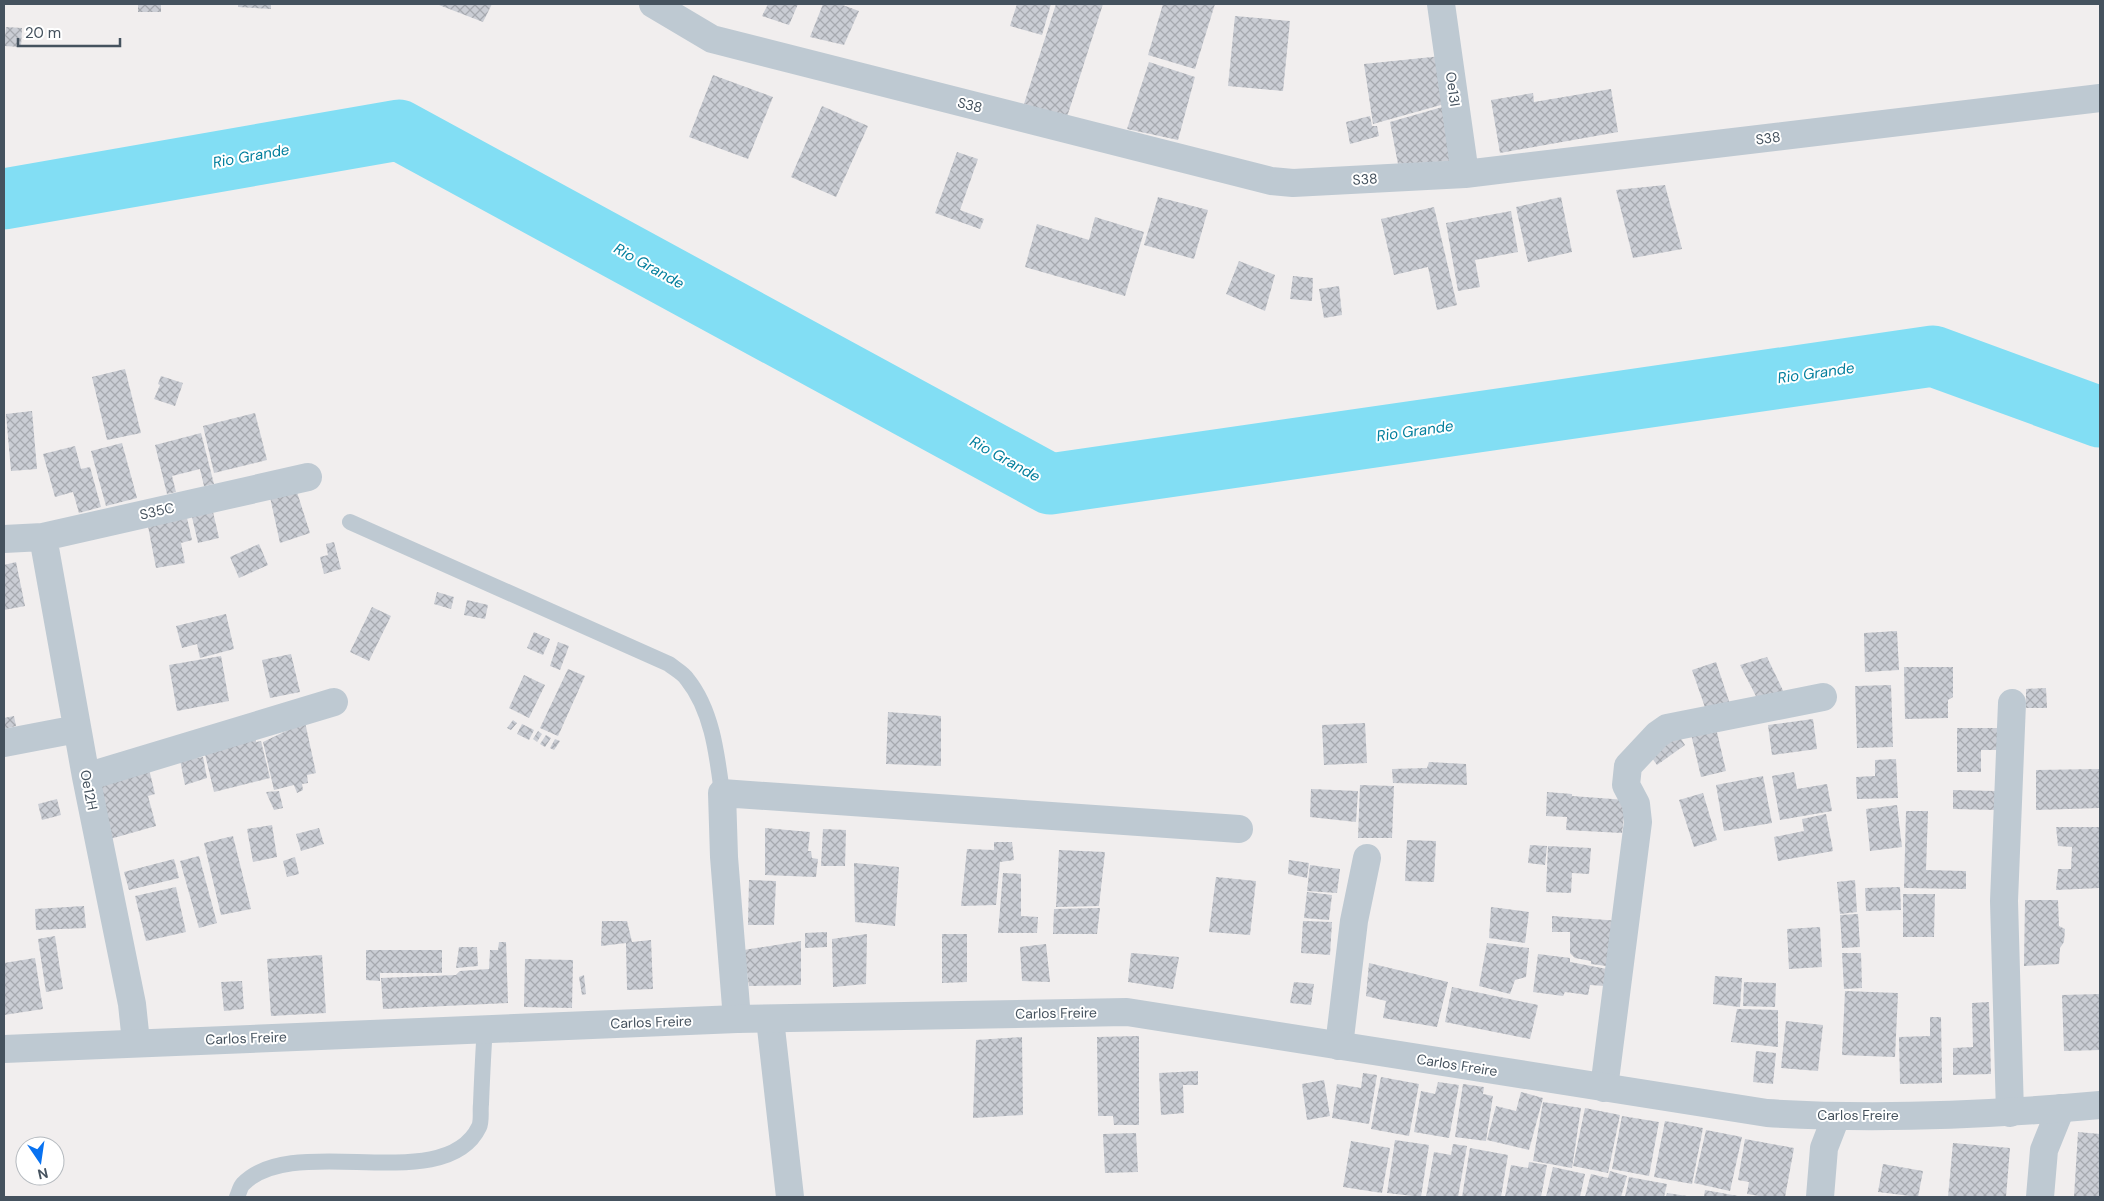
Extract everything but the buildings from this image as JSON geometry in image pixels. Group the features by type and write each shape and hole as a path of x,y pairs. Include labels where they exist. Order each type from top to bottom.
{"street":[{"name":"S38","path":"653,4 712,40 1271,181 1293,183 1465,174 2100,98"},
{"name":"Oe13I","path":"1441,4 1465,174"},
{"name":"S35C","path":"4,539 43,537 308,477"},
{"name":"Oe12H","path":"43,537 86,777 132,1004 136,1042"},
{"path":"1604,1088 1638,822 1636,804 1626,785 1628,766 1657,735 1667,728 1823,697"},
{"path":"86,777 334,702"},
{"path":"2010,1113 2004,901 2012,703"},
{"path":"4,742 77,729"},
{"path":"736,1019 724,857 722,793 1239,828"},
{"path":"1339,1046 1354,921 1367,858"},
{"name":"Carlos Freire","path":"4,1049 136,1042 736,1019 1127,1012 1767,1113 1836,1117 2010,1113 2100,1105"},
{"path":"770,1019 790,1197"},
{"path":"2040,1197 2044,1150 2061,1108"},
{"path":"1820,1197 1824,1148 1836,1117"}],"lane":[{"path":"350,522 669,664 686,678 702,701 717,751 722,793"},
{"path":"237,1197 242,1184 263,1169 302,1162 437,1159 464,1147 480,1126 484,1028"}],"waterway":[{"name":"Rio Grande","path":"4,199 399,130 1050,484 1933,356 2100,417"}]}
